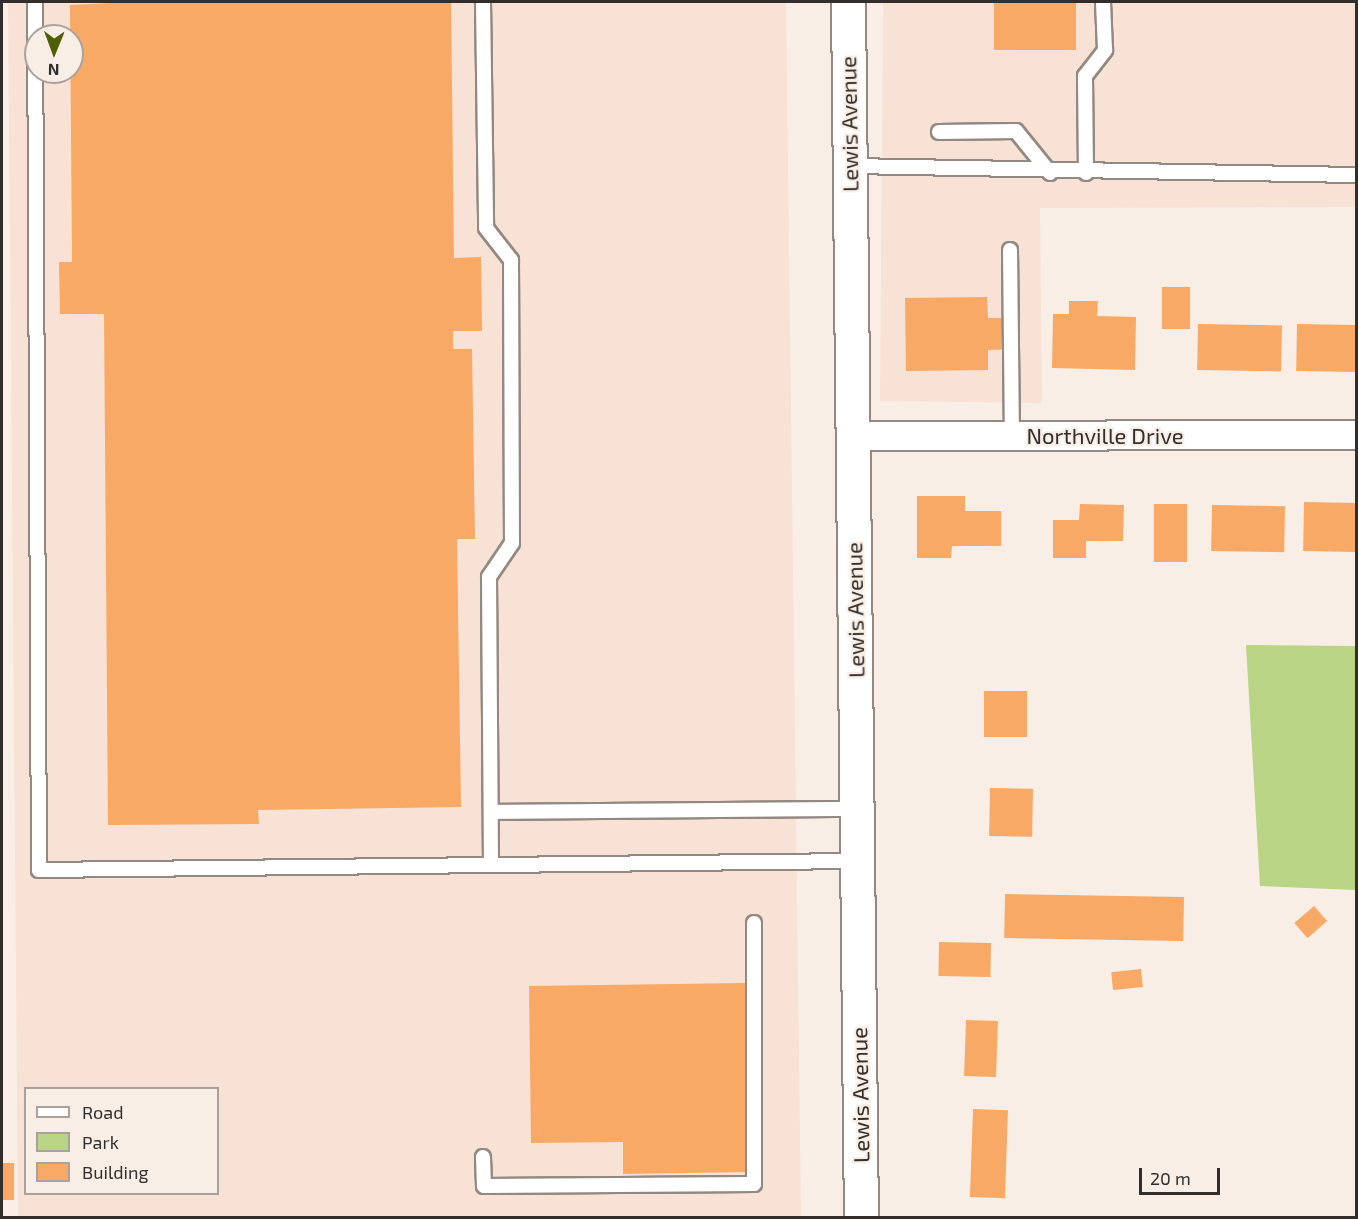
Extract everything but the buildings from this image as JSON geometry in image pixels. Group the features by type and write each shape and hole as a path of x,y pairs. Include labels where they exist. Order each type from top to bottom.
{"main road":[{"name":"Lewis Avenue","path":"848,2 861,1218"}],"street":[{"name":"Northville Drive","path":"853,436 1356,435"}],"lane":[{"path":"35,2 39,870 857,861"},
{"path":"483,2 486,228 511,260 512,543 489,576 491,865"},
{"path":"1086,173 1085,76 1105,50 1103,2"},
{"path":"939,132 1016,131 1050,173"},
{"path":"850,166 1050,173 1356,175"},
{"path":"1010,250 1012,436"},
{"path":"491,812 857,809"},
{"path":"483,1157 484,1186 754,1184 754,923"}],"shaded area":[{"path":"8,2 786,2 801,1217 18,1217"},
{"path":"883,2 1356,2 1356,207 1040,208 1042,403 880,401"}],"green space":[{"path":"1246,645 1356,646 1356,890 1260,886"}]}
